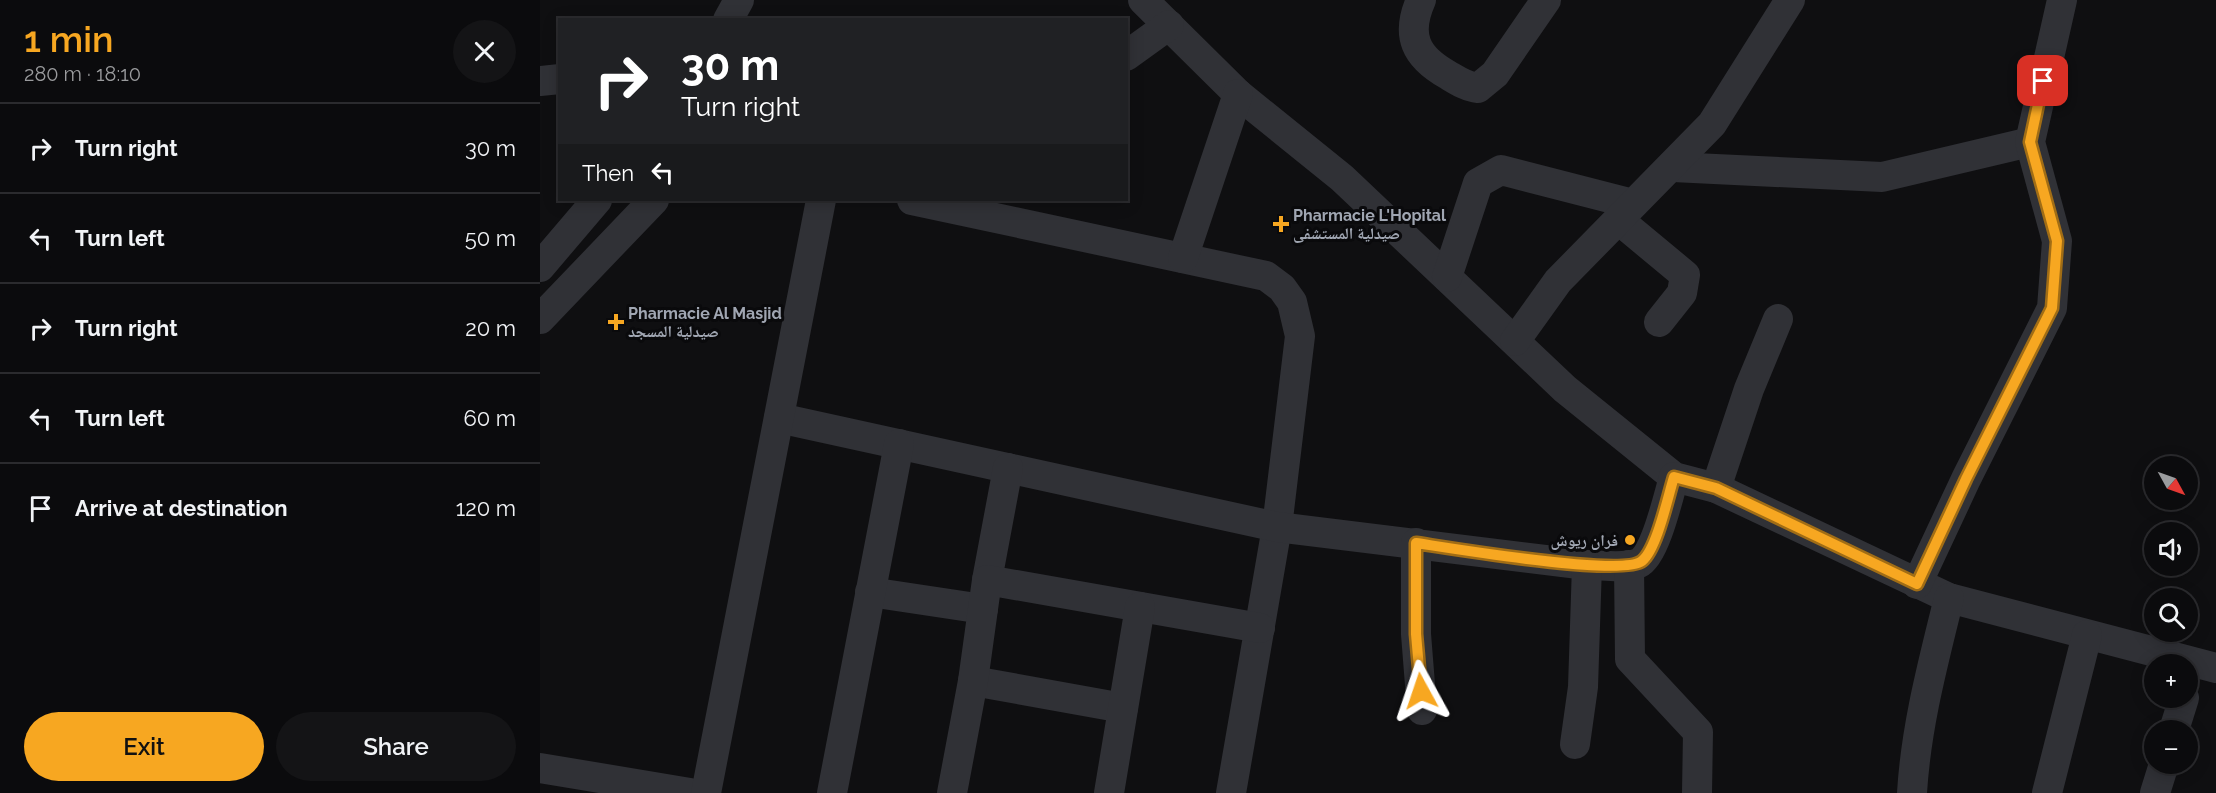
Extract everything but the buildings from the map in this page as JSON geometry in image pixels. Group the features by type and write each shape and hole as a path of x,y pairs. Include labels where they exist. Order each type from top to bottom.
{"street":[{"path":"729,18 739,0"},
{"path":"1143,0 1239,94 1342,178 1565,389 1674,477 1716,488 1948,598 2087,635 2199,672"},
{"path":"1420,0 1414,42 1422,56 1432,66 1469,87 1478,88 1495,74 1546,0"},
{"path":"1515,341 1558,281 1713,124 1790,0"},
{"path":"1917,584 1966,479 2052,308 2057,241 2030,142 2062,0"},
{"path":"1128,55 1169,26"},
{"path":"540,81 558,79"},
{"path":"1183,258 1239,94"},
{"path":"1673,166 1882,177 2030,142"},
{"path":"1447,277 1478,183 1501,170 1626,213 1685,274 1682,293 1659,322"},
{"path":"540,267 596,201"},
{"path":"540,319 653,201"},
{"path":"706,793 821,201"},
{"path":"917,201 1266,276 1282,288 1292,302 1300,336 1277,527 1231,793"},
{"path":"1716,488 1749,389 1778,319"},
{"path":"779,418 1277,527 1587,565 1629,565 1641,562 1650,551 1674,477"},
{"path":"832,793 899,444"},
{"path":"952,793 1008,468"},
{"path":"1416,543 1416,634 1422,710"},
{"path":"1575,744 1583,687 1587,565"},
{"path":"1629,565 1630,659 1698,732 1697,793"},
{"path":"987,580 1260,628"},
{"path":"870,592 983,609"},
{"path":"1912,793 1914,754 1948,598"},
{"path":"1109,793 1140,608"},
{"path":"2047,793 2087,635"},
{"path":"973,681 1123,708"},
{"path":"540,768 690,793"},
{"path":"2155,793 2161,774"}],"place":[{"name":"Pharmacie L'Hopital صيدلية المستشفى","path":"1281,224"},
{"name":"Pharmacie Al Masjid صيدلية المسجد","path":"616,322"},
{"name":"فران ريوش","path":"1630,540"}],"route":[{"path":"1421,691 1416,634 1416,543 1587,565 1629,565 1641,562 1650,551 1674,477 1716,488 1917,584 1966,479 2052,308 2057,241 2030,142 2043,81"}]}
